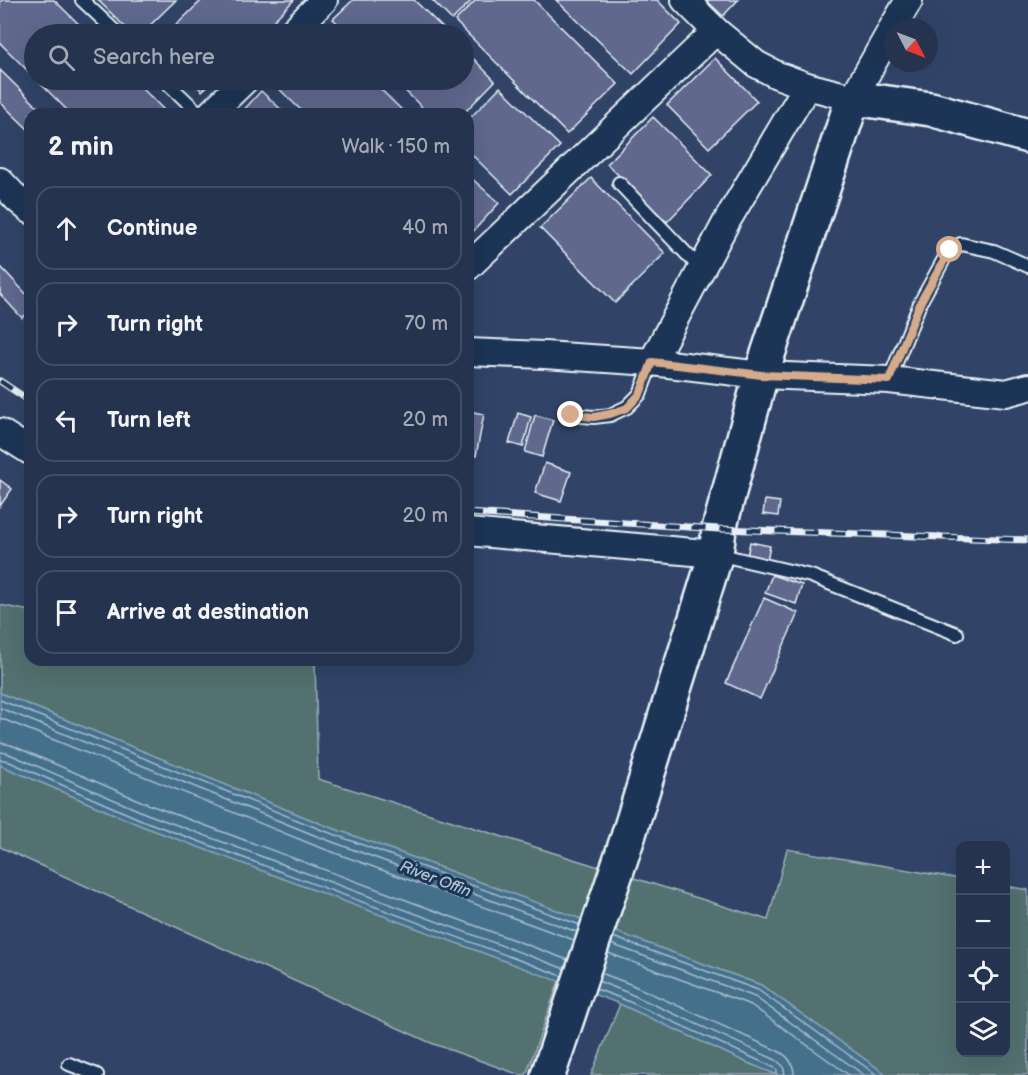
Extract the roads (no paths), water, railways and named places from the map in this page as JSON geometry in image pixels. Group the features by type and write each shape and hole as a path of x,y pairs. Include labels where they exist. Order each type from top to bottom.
{"street":[{"path":"300,24 324,0"},
{"path":"685,0 716,31 756,64 777,75 807,86 853,98 931,109 1028,136"},
{"path":"898,18 909,0"},
{"path":"474,261 716,31"},
{"path":"548,1075 628,837 716,554 719,529 762,375 853,98 884,43"},
{"path":"652,362 728,219 807,86"},
{"path":"216,108 235,90"},
{"path":"0,181 24,205"},
{"path":"474,352 652,362 762,375 889,380 1006,393 1028,387"},
{"path":"0,432 24,447"},
{"path":"474,532 716,554"}],"lane":[{"path":"82,0 107,24"},
{"path":"175,90 194,108"},
{"path":"619,183 701,269"},
{"path":"889,380 921,301 950,250 961,244 994,251 1028,266"},
{"path":"571,415 594,417 627,408 640,394 652,362"},
{"path":"716,554 811,576 957,634"},
{"path":"69,1064 97,1075"}],"water":[{"name":"River Offin","path":"0,693 324,825 761,985 887,1075 778,1075 620,1004 142,826 0,765"}],"railway":[{"path":"0,381 24,397"},
{"path":"474,513 719,529 1028,540"}]}
